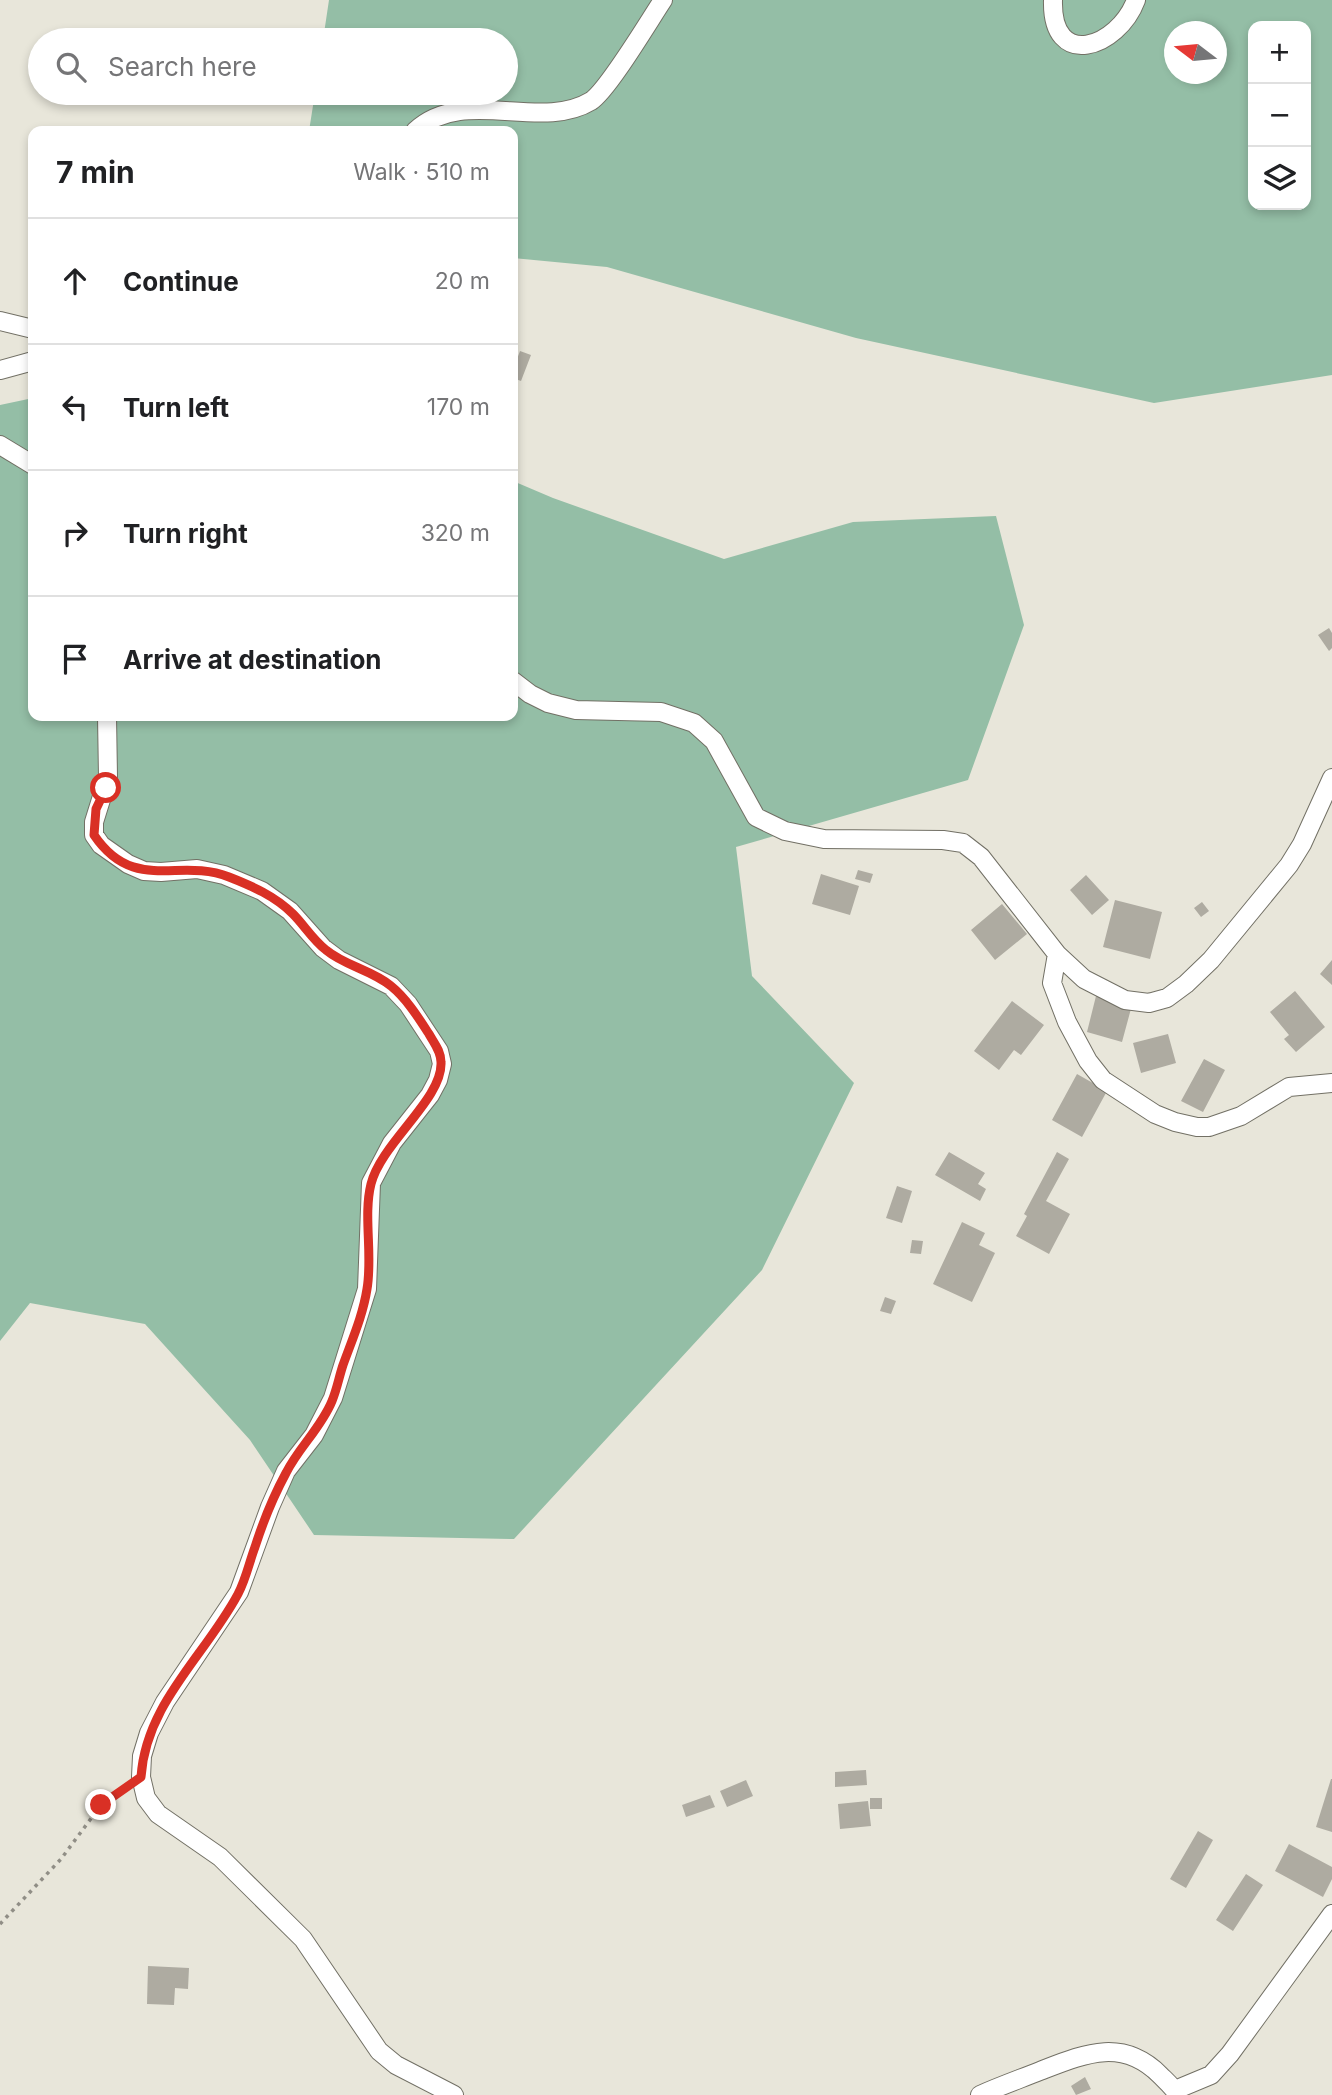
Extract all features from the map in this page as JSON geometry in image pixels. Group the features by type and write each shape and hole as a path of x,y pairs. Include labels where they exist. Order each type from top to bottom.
{"street":[{"path":"422,126 457,111 572,110 594,99 663,0"},
{"path":"1053,0 1058,33 1066,41 1077,44 1095,44 1114,33 1126,21 1136,0"},
{"path":"0,321 28,327"},
{"path":"0,370 28,362"},
{"path":"0,445 28,461"},
{"path":"518,685 548,703 567,708 661,712 694,723 714,741 756,817 772,826 824,839 943,840 963,843 981,857 1057,954 1084,979 1117,997 1149,1003 1167,998 1186,985 1211,960 1289,865 1302,844 1332,778"},
{"path":"107,721 108,777 94,822 94,835 101,845 128,864 144,871 197,869 224,875 262,891 290,911 323,948 340,960 391,986 408,1004 439,1051 442,1064 438,1080 430,1095 392,1143 371,1184 367,1289 333,1398 314,1436 286,1471 239,1592 164,1702 149,1733 142,1756 141,1777 146,1798 158,1814 220,1857 303,1939 379,2051 396,2065 454,2095"},
{"path":"1057,954 1052,983 1067,1022 1088,1061 1103,1080 1154,1114 1175,1122 1209,1127 1241,1116 1289,1087 1332,1083"},
{"path":"980,2095 1097,2052 1131,2055 1152,2067 1176,2092 1211,2075 1230,2054 1332,1914"}],"path":[{"path":"0,1924 61,1859 101,1805 141,1777"}],"green space":[{"path":"329,0 1332,0 1332,375 1154,403 856,338 607,267 518,258 518,126 310,126 313,105 518,105 518,28 325,28"},
{"path":"28,399 28,721 518,721 518,483 724,559 853,522 996,516 1024,625 968,780 736,847 752,976 854,1083 762,1270 514,1539 314,1535 250,1440 145,1324 30,1303 0,1341 0,405"}],"building":[{"path":"520,351 531,355 521,381 518,380"},
{"path":"1329,628 1332,633 1332,648 1329,651 1318,635"},
{"path":"858,870 873,874 870,883 855,879"},
{"path":"821,874 859,886 850,915 812,904"},
{"path":"1086,875 1109,900 1092,915 1070,890"},
{"path":"1115,900 1162,912 1150,959 1103,947"},
{"path":"1202,902 1209,911 1201,917 1194,908"},
{"path":"1002,904 1027,934 995,960 971,930"},
{"path":"1332,960 1332,985 1320,974"},
{"path":"1295,991 1325,1027 1296,1052 1284,1039 1289,1035 1270,1012"},
{"path":"1096,996 1132,1005 1122,1042 1087,1032"},
{"path":"1012,1001 1044,1025 1021,1055 1014,1050 999,1070 974,1051"},
{"path":"1168,1034 1176,1063 1141,1073 1133,1043"},
{"path":"1204,1059 1225,1070 1203,1112 1181,1101"},
{"path":"1077,1074 1107,1091 1082,1137 1052,1120"},
{"path":"949,1152 985,1173 978,1184 986,1189 980,1201 935,1175"},
{"path":"1057,1152 1069,1159 1046,1201 1070,1214 1049,1254 1016,1236 1027,1216 1024,1214"},
{"path":"897,1186 912,1191 902,1223 886,1218"},
{"path":"962,1222 985,1233 979,1245 995,1253 972,1302 933,1284"},
{"path":"912,1240 923,1241 921,1254 910,1253"},
{"path":"885,1297 896,1301 891,1314 880,1311"},
{"path":"866,1770 867,1785 835,1787 835,1772"},
{"path":"1332,1779 1332,1832 1316,1827"},
{"path":"746,1780 753,1796 727,1807 720,1791"},
{"path":"710,1795 715,1807 686,1817 682,1805"},
{"path":"870,1798 882,1798 882,1809 870,1809"},
{"path":"868,1801 871,1826 840,1829 838,1804"},
{"path":"1198,1831 1213,1840 1186,1888 1170,1879"},
{"path":"1289,1844 1332,1867 1332,1879 1323,1897 1275,1871"},
{"path":"1246,1874 1263,1885 1233,1931 1216,1920"},
{"path":"148,1966 189,1968 188,1989 175,1988 174,2005 147,2004"},
{"path":"1085,2077 1091,2089 1076,2095 1071,2086"}],"route":[{"path":"101,1805 141,1777 142,1756 149,1733 164,1702 239,1592 286,1471 324,1419 359,1320 367,1289 371,1184 392,1143 430,1095 442,1064 439,1051 429,1034 408,1004 391,986 340,960 323,948 290,911 262,891 224,875 197,869 144,871 110,853 94,835 96,809 106,788"}]}
